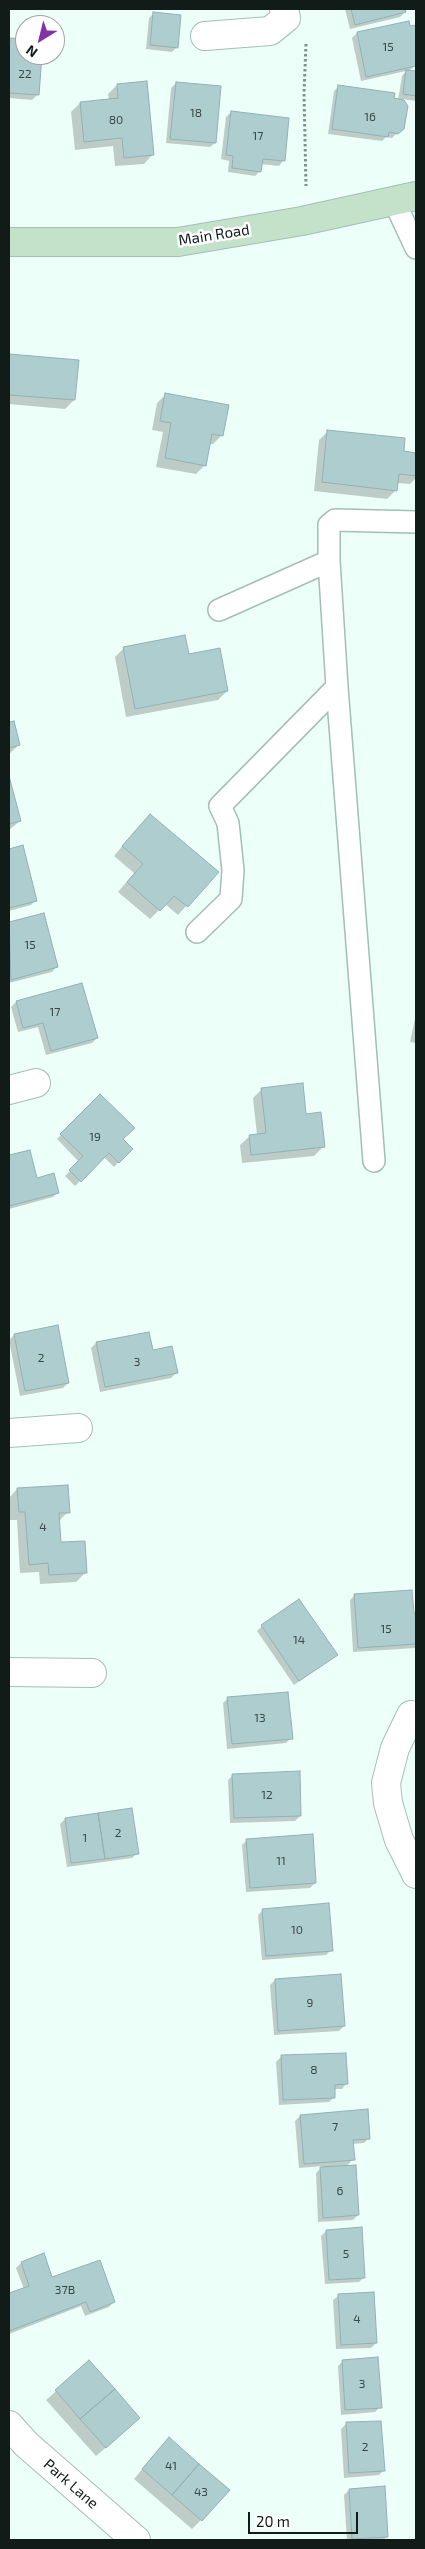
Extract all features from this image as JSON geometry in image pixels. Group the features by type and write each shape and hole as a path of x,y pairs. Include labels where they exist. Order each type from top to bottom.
{"main road":[{"name":"Main Road","path":"9,242 178,242 302,221 405,198"}],"street":[{"path":"205,36 270,31 285,14"},
{"path":"9,1090 36,1083"},
{"path":"9,1432 78,1428"},
{"path":"9,1672 92,1673"},
{"path":"412,1715 395,1748 386,1783 388,1803 399,1840 416,1874"},
{"name":"Park Lane","path":"9,2425 26,2444 136,2540"}],"lane":[{"path":"405,198 416,248"},
{"path":"374,1161 337,687 329,560 329,525 335,520 416,522"},
{"path":"219,610 329,560"},
{"path":"197,932 231,899 233,870 228,824 220,806 337,687"}],"path":[{"path":"285,14 306,16 304,93 306,189"}],"building":[{"path":"351,9 405,9 406,12 355,25"},
{"path":"153,12 181,15 178,48 150,45"},
{"path":"409,21 410,26 416,25 416,66 366,77 357,32"},
{"path":"9,38 15,38 15,65 41,65 39,95 9,93"},
{"path":"406,70 416,71 416,96 403,94"},
{"path":"147,81 154,155 124,158 122,138 84,142 80,102 118,98 117,84"},
{"path":"176,82 221,86 216,143 170,139"},
{"path":"338,85 395,93 394,98 404,100 408,106 404,129 398,134 389,132 388,137 332,129"},
{"path":"231,111 289,118 285,161 263,159 261,172 232,168 233,156 226,155"},
{"path":"9,354 79,360 75,400 9,395"},
{"path":"165,393 229,405 223,436 212,434 206,466 165,458 171,423 160,421"},
{"path":"327,430 405,438 404,451 416,453 416,476 399,474 397,491 322,482"},
{"path":"185,635 189,654 220,648 228,691 135,709 123,647"},
{"path":"14,721 20,745 9,748 9,722"},
{"path":"9,776 21,821 9,824"},
{"path":"150,814 219,872 188,907 174,896 160,911 127,882 143,864 122,846"},
{"path":"23,845 37,901 9,908 9,849"},
{"path":"44,913 58,967 11,980 9,922"},
{"path":"82,983 98,1038 51,1051 43,1023 23,1028 16,1001"},
{"path":"303,1083 306,1114 321,1112 325,1147 251,1155 249,1135 266,1133 261,1088"},
{"path":"100,1094 135,1128 123,1139 133,1149 119,1163 109,1153 81,1182 69,1170 83,1156 60,1134"},
{"path":"30,1150 37,1178 54,1173 59,1193 9,1206 9,1155"},
{"path":"58,1325 69,1383 25,1391 14,1334"},
{"path":"149,1332 153,1350 172,1346 178,1373 105,1387 96,1342"},
{"path":"68,1485 70,1513 59,1513 61,1542 85,1541 87,1573 49,1575 48,1563 29,1565 25,1512 19,1512 17,1488"},
{"path":"412,1590 414,1613 416,1613 416,1644 358,1648 354,1594"},
{"path":"299,1599 338,1655 299,1681 261,1625"},
{"path":"288,1692 293,1739 232,1744 227,1697"},
{"path":"300,1771 301,1816 234,1818 232,1774"},
{"path":"132,1808 139,1854 105,1859 98,1813"},
{"path":"98,1813 105,1859 71,1863 65,1818"},
{"path":"313,1834 316,1883 250,1888 246,1839"},
{"path":"329,1903 333,1951 266,1956 262,1909"},
{"path":"341,1974 345,2026 278,2031 275,1979"},
{"path":"346,2053 348,2084 335,2085 335,2098 283,2100 281,2055"},
{"path":"368,2109 370,2139 353,2140 355,2160 304,2164 300,2115"},
{"path":"356,2165 359,2215 323,2218 320,2167"},
{"path":"362,2227 365,2278 329,2280 326,2230"},
{"path":"44,2253 52,2277 100,2260 115,2302 90,2312 86,2302 9,2331 9,2293 29,2286 21,2262"},
{"path":"374,2292 377,2343 341,2345 338,2294"},
{"path":"378,2357 382,2408 345,2410 342,2360"},
{"path":"89,2360 115,2389 80,2419 55,2390"},
{"path":"115,2389 140,2418 106,2448 80,2419"},
{"path":"381,2421 385,2471 349,2473 346,2422"},
{"path":"169,2437 199,2464 172,2495 142,2469"},
{"path":"199,2464 230,2490 202,2521 172,2495"},
{"path":"385,2486 388,2537 352,2539 349,2489"}]}
